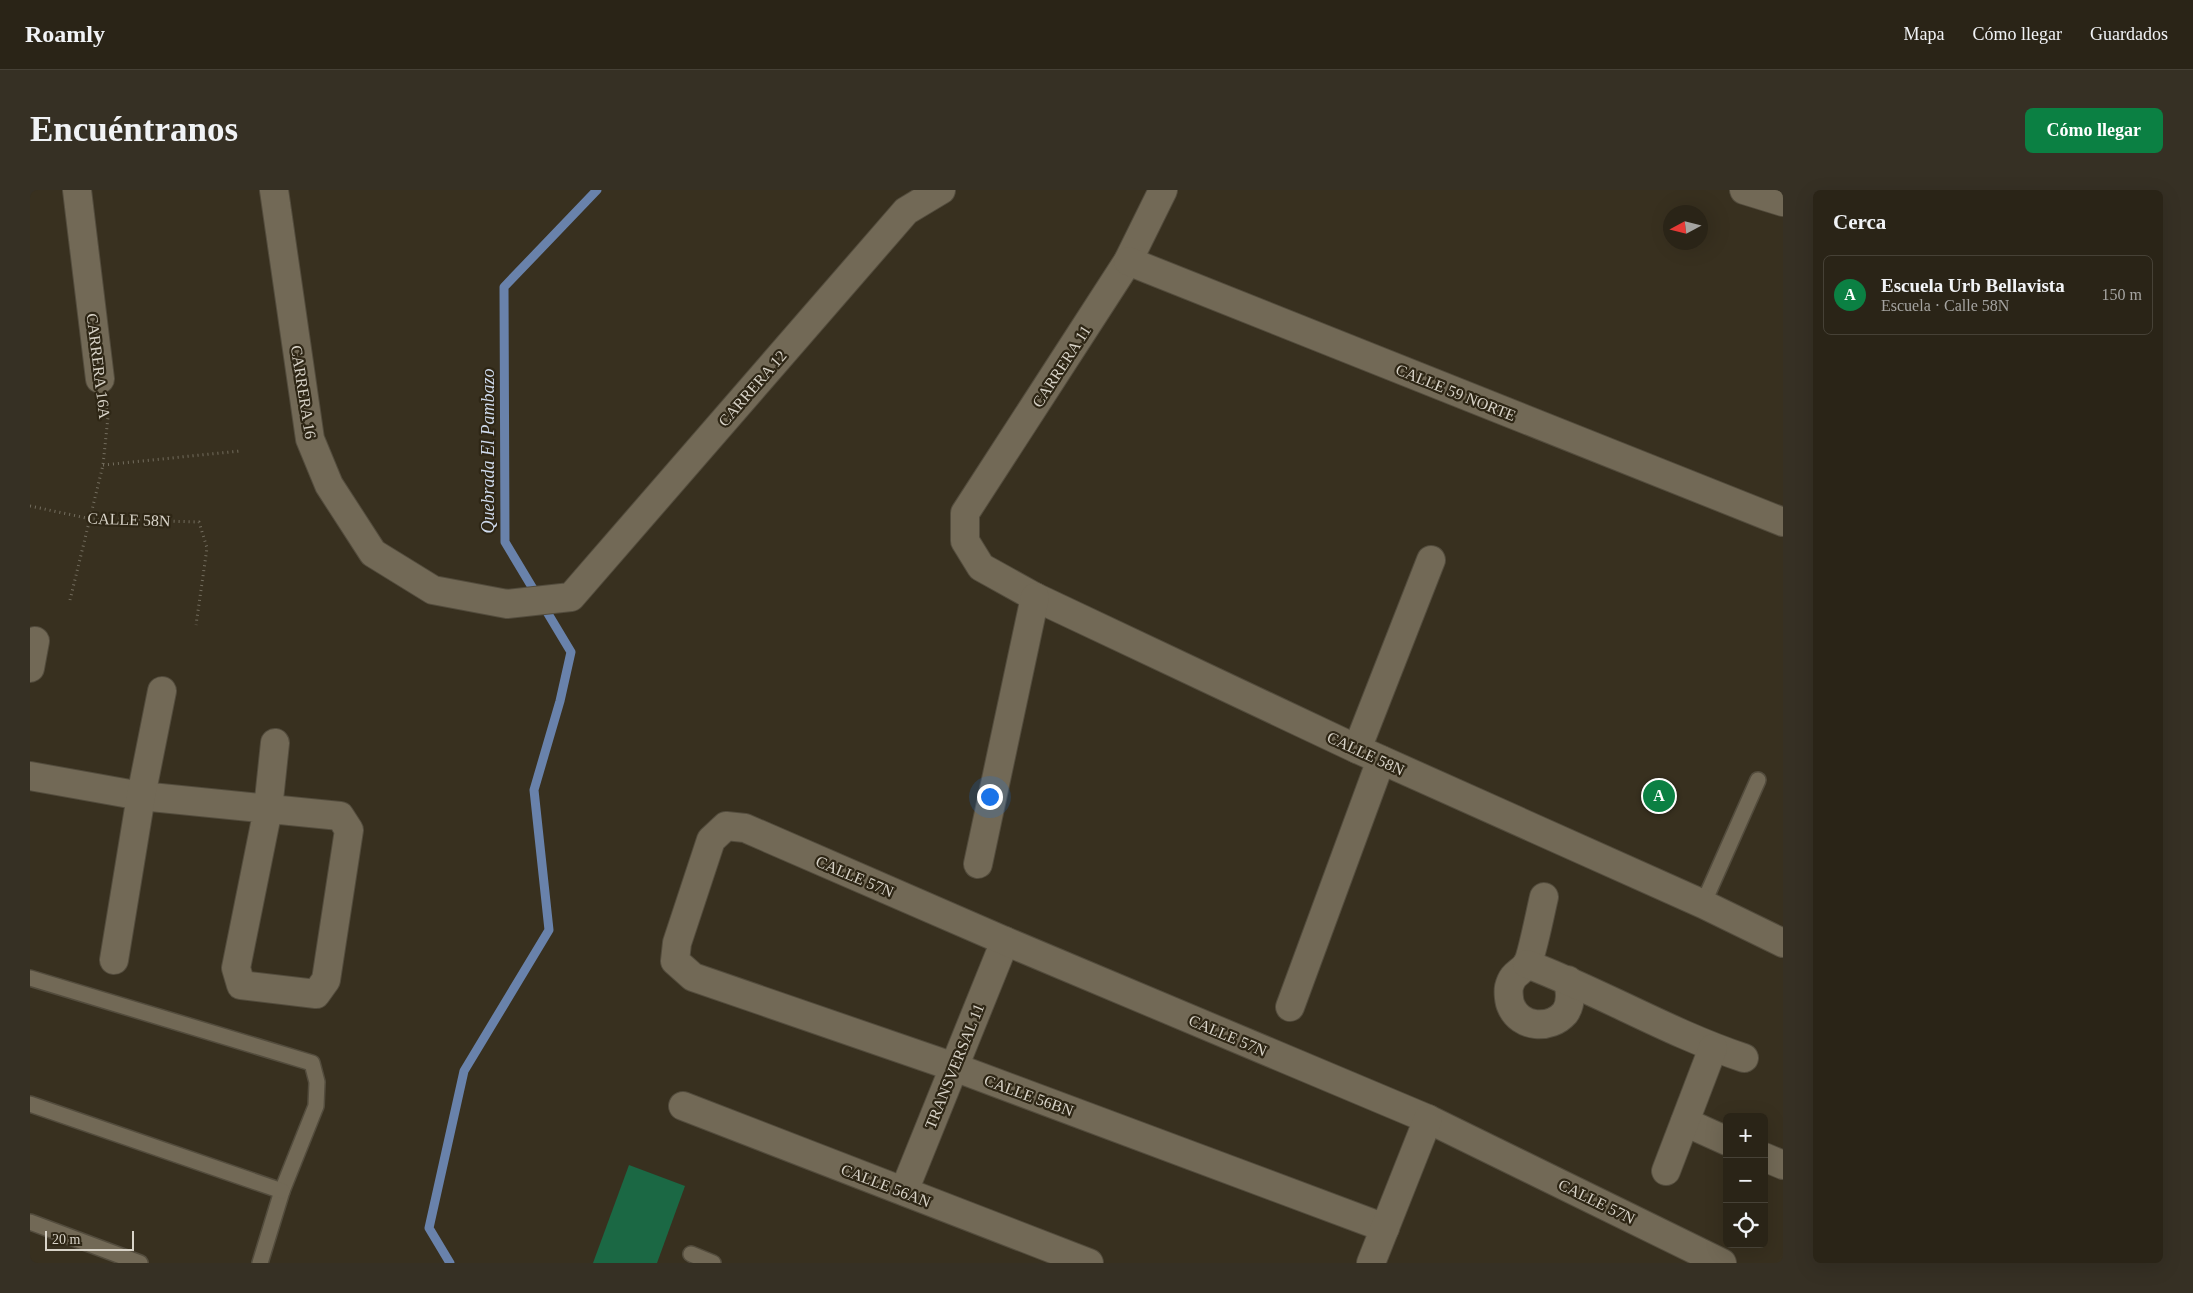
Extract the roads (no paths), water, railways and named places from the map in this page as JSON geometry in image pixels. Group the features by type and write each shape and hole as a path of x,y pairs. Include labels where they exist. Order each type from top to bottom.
{"street":[{"name":"CARRERA 16A","path":"78,190 100,379"},
{"name":"CARRERA 16","path":"274,190 310,439 330,485 373,553 433,590 507,604 571,597"},
{"name":"CARRERA 12","path":"571,597 906,211 941,190"},
{"name":"CARRERA 11","path":"965,541 965,513 1128,261 1163,190"},
{"path":"1744,190 1783,202"},
{"name":"CALLE 59 NORTE","path":"1128,261 1783,522"},
{"name":"CALLE 58N","path":"965,541 982,567 1035,597 1357,749 1703,904 1783,943"},
{"path":"1357,749 1431,560"},
{"path":"978,864 1035,597"},
{"path":"30,668 35,641"},
{"path":"114,960 141,796 162,691"},
{"path":"30,776 141,796 268,809 340,816 348,830 326,980 316,994 241,985 236,968 268,809 275,743"},
{"path":"1290,1007 1381,760"},
{"name":"CALLE 57N","path":"675,961 677,943 711,840 726,826 745,828 1005,941 1428,1118 1722,1263"},
{"path":"1544,897 1527,964 1514,974 1508,990 1510,1006 1521,1019 1536,1025 1553,1022 1565,1012 1571,996 1568,980"},
{"name":"TRANSVERSAL 11","path":"904,1191 1005,941"},
{"name":"CALLE 56BN","path":"675,961 694,977 954,1068 1385,1228"},
{"path":"1527,964 1568,980 1713,1048 1744,1058"},
{"path":"1666,1171 1713,1048"},
{"name":"CALLE 56AN","path":"683,1106 1090,1263"},
{"path":"1371,1263 1428,1118"},
{"path":"1685,1122 1723,1138"},
{"path":"1766,1158 1783,1165"}],"lane":[{"path":"1703,904 1758,780"},
{"path":"30,978 312,1063 318,1082 316,1106 282,1191 260,1263"},
{"path":"30,1104 282,1191"},
{"path":"30,1222 140,1263"},
{"path":"691,1254 713,1263"}],"waterway":[{"name":"Quebrada El Pambazo","path":"450,1263 429,1228 464,1071 549,930 534,790 560,701 571,652 505,542 504,287 597,190"}],"place":[{"name":"Escuela Urb Bellavista","path":"1659,796"}]}
